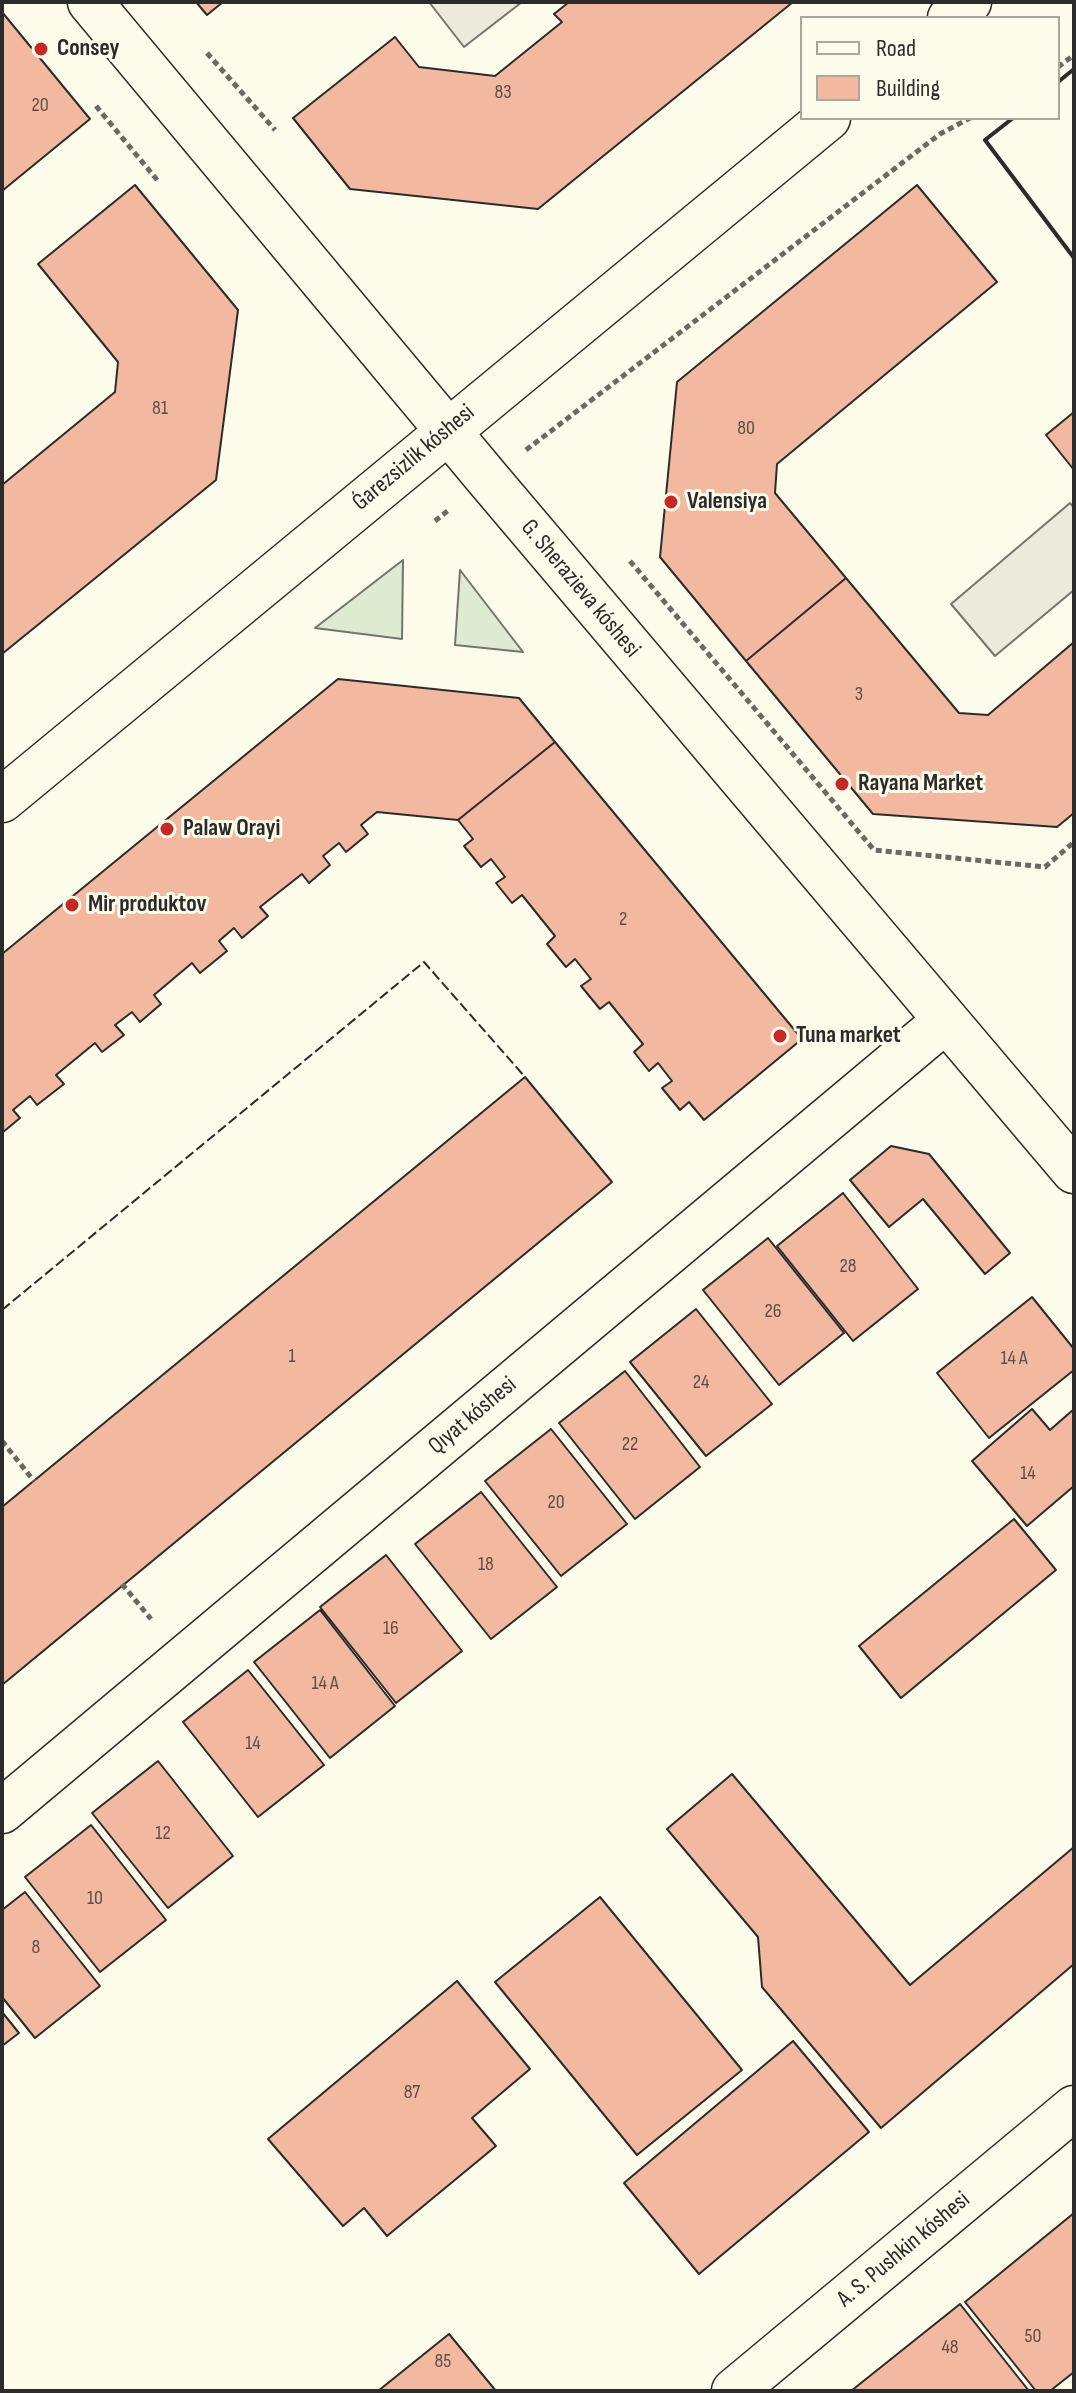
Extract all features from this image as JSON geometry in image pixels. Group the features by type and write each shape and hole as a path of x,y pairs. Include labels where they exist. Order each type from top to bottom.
{"street":[{"name":"G. Sherazieva kóshesi","path":"90,2 447,430 1074,1171"},
{"path":"952,16 969,2"},
{"name":"Ǵarezsizlik kóshesi","path":"2,800 826,120"},
{"name":"Qıyat kóshesi","path":"2,1811 945,1021"},
{"name":"A. S. Pushkin kóshesi","path":"734,2391 1074,2108"}],"path":[{"path":"207,53 275,130"},
{"path":"96,106 158,181"},
{"path":"514,458 940,134 966,120"},
{"path":"435,521 450,508"},
{"path":"630,561 874,850 1045,867 1074,842"},
{"path":"2,1441 34,1481"},
{"path":"122,1584 151,1619"}],"green space":[{"path":"403,560 402,639 315,628"},
{"path":"460,570 523,652 455,645"}],"shaded area":[{"path":"429,2 522,2 464,47"},
{"path":"1070,503 1074,508 1074,590 995,656 951,604"}],"building":[{"path":"196,2 223,2 207,15"},
{"path":"569,2 793,2 538,209 350,189 293,118 395,37 419,67 495,76 562,22 554,14"},
{"path":"2,12 90,119 2,191"},
{"path":"135,185 238,310 216,480 2,654 2,485 115,392 118,362 38,264"},
{"path":"917,185 997,282 777,464 775,493 846,578 746,661 660,557 677,382"},
{"path":"1074,412 1074,470 1046,435"},
{"path":"846,578 959,713 988,715 1074,642 1074,813 1057,827 873,814 746,661"},
{"path":"338,679 519,698 555,742 458,820 377,812 361,825 368,834 346,852 339,843 323,856 330,865 309,883 302,874 260,907 268,916 242,938 234,928 219,941 227,951 200,973 192,963 154,995 161,1004 140,1022 132,1012 115,1025 124,1035 102,1052 95,1043 56,1075 64,1084 37,1105 30,1096 13,1110 20,1118 2,1133 2,954"},
{"path":"555,742 802,1039 704,1120 689,1102 680,1110 662,1088 672,1081 658,1063 649,1071 634,1052 643,1044 609,1002 600,1009 581,986 591,979 575,959 566,967 547,944 555,936 522,895 512,903 496,883 505,877 491,859 481,867 464,846 473,839 458,820"},
{"path":"525,1077 612,1182 2,1685 2,1507"},
{"path":"891,1146 929,1154 1010,1253 985,1274 923,1199 889,1227 850,1180"},
{"path":"843,1193 918,1289 853,1341 777,1246"},
{"path":"768,1238 844,1333 779,1385 703,1290"},
{"path":"1032,1297 1074,1349 1074,1370 989,1438 937,1373"},
{"path":"696,1309 772,1404 706,1456 630,1362"},
{"path":"625,1371 700,1467 635,1519 559,1423"},
{"path":"1032,1409 1050,1430 1074,1409 1074,1486 1027,1526 972,1461"},
{"path":"551,1429 627,1524 561,1576 485,1481"},
{"path":"481,1492 557,1587 491,1639 415,1544"},
{"path":"1014,1519 1056,1570 901,1698 859,1646"},
{"path":"386,1555 462,1651 396,1703 320,1607"},
{"path":"320,1610 395,1706 330,1758 254,1662"},
{"path":"248,1670 324,1765 258,1817 183,1722"},
{"path":"158,1761 233,1856 168,1908 92,1813"},
{"path":"732,1774 910,1985 1074,1847 1074,1964 881,2128 762,1987 758,1937 667,1829"},
{"path":"91,1825 166,1920 100,1972 25,1877"},
{"path":"25,1892 100,1986 35,2038 2,1997 2,1910"},
{"path":"600,1897 742,2070 637,2155 495,1982"},
{"path":"457,1981 530,2069 472,2118 496,2146 387,2236 364,2208 343,2226 268,2139"},
{"path":"2,2012 19,2033 2,2046"},
{"path":"793,2041 869,2132 699,2274 624,2183"},
{"path":"1074,2213 1074,2372 1050,2391 1036,2391 965,2302"},
{"path":"960,2304 1029,2391 851,2391"},
{"path":"449,2334 496,2391 378,2391"}],"fence":[{"path":"2,1310 424,962 525,1077"}],"wall":[{"path":"1060,80 1074,69"},
{"path":"1010,120 985,140 1074,258"}],"place":[{"name":"Consey","path":"41,49"},
{"name":"Valensiya","path":"671,502"},
{"name":"Rayana Market","path":"842,784"},
{"name":"Palaw Orayi","path":"167,829"},
{"name":"Mir produktov","path":"72,905"},
{"name":"Tuna market","path":"780,1036"}]}
